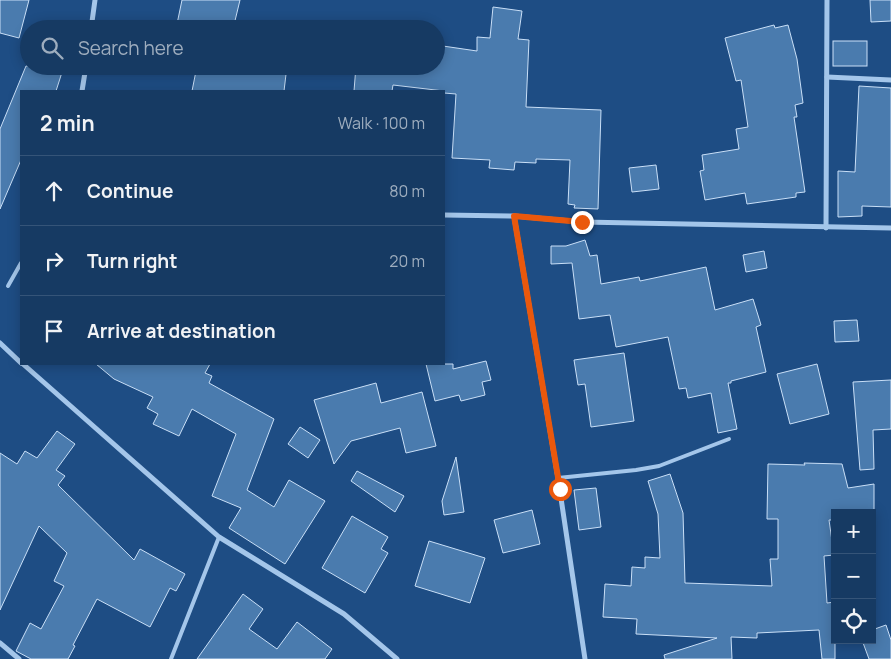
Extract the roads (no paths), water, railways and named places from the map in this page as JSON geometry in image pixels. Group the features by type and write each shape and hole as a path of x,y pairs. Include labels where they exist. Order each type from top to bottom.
{"street":[{"path":"92,20 95,0"},
{"path":"826,228 827,0"},
{"path":"82,90 85,75"},
{"path":"827,77 891,80"},
{"path":"445,215 514,216 582,222 891,228"},
{"path":"514,216 558,478 585,659"},
{"path":"0,343 20,361"},
{"path":"24,365 219,537 344,614 397,659"},
{"path":"0,643 19,659"}],"lane":[{"path":"8,286 20,265"},
{"path":"558,478 659,466 729,439"},
{"path":"171,659 219,537"}]}
